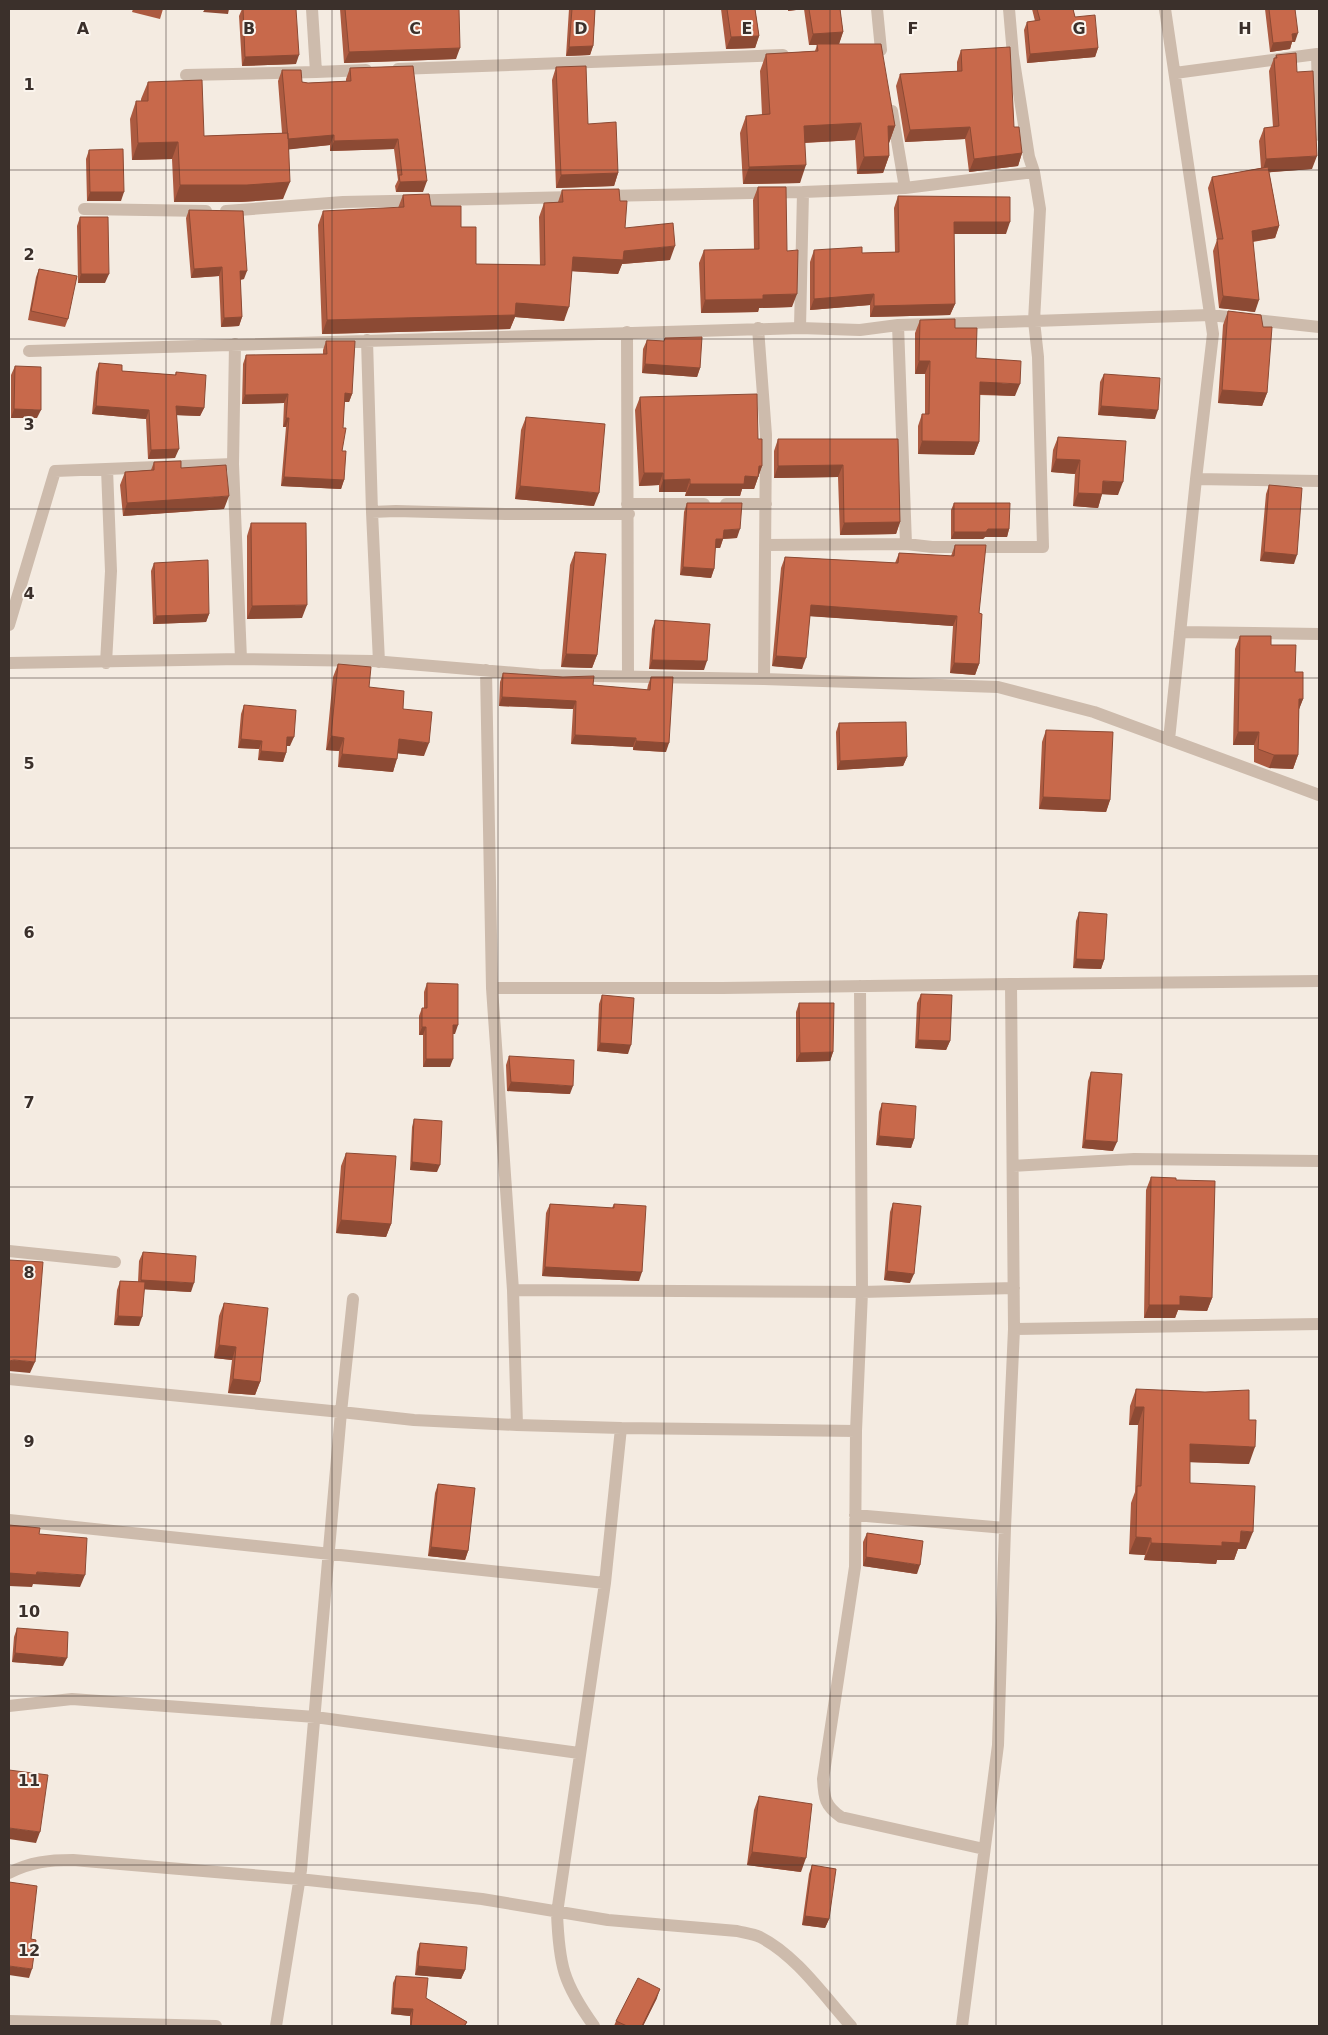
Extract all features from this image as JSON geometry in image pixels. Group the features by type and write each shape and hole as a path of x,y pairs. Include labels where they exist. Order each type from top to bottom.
{"street":[{"path":"312,9 316,72"},
{"path":"862,50 882,54 877,9"},
{"path":"765,545 906,544 932,547 1042,547 1038,357 1034,321 1040,209 1034,172 1029,157 1013,56 1009,9"},
{"path":"1165,9 1213,334 1169,740"},
{"path":"186,75 794,54"},
{"path":"1175,73 1318,54 1319,135"},
{"path":"889,96 905,188"},
{"path":"84,209 241,211 343,202 698,192 803,192 905,188 1034,172"},
{"path":"800,328 803,192"},
{"path":"29,351 758,328 860,330 898,325 1210,315 1319,327"},
{"path":"898,325 906,544"},
{"path":"758,328 766,435 764,678"},
{"path":"627,332 628,676"},
{"path":"367,340 379,662"},
{"path":"235,344 233,464 241,659"},
{"path":"9,625 55,471 233,464"},
{"path":"106,663 110,571 107,469"},
{"path":"1196,479 1319,481"},
{"path":"372,512 396,510 505,514 766,504"},
{"path":"1180,632 1319,634"},
{"path":"9,663 106,663 241,659 379,662 538,674 764,678 998,687 1094,712 1317,793"},
{"path":"486,670 492,988 513,1290 516,1425"},
{"path":"492,988 1319,981"},
{"path":"962,2026 998,1745 1014,1329 1011,984"},
{"path":"860,986 862,1292 856,1431 855,1567 823,1779 824,1799 829,1809 841,1817 984,1849"},
{"path":"1013,1166 1134,1160 1319,1161"},
{"path":"9,1251 115,1262"},
{"path":"513,1290 862,1292 1014,1288"},
{"path":"276,2026 299,1879 353,1298"},
{"path":"1014,1329 1319,1324"},
{"path":"9,1379 414,1420 621,1428 856,1431"},
{"path":"595,2025 574,1997 565,1977 559,1955 557,1913 605,1583 621,1428"},
{"path":"855,1515 1005,1528"},
{"path":"9,1520 605,1583"},
{"path":"9,1706 72,1699 315,1717 580,1753"},
{"path":"9,1872 26,1864 48,1860 73,1860 299,1879 482,1899 608,1920 737,1931 758,1936 775,1946 801,1971 851,2026"},
{"path":"9,2021 216,2026"}],"building":[{"path":"243,9 296,9 299,55 245,57"},
{"path":"345,9 459,9 460,48 349,52"},
{"path":"572,9 595,9 593,46 569,47"},
{"path":"727,9 755,9 759,36 731,37"},
{"path":"809,9 840,9 843,32 813,34"},
{"path":"1037,9 1073,9 1075,17 1095,15 1098,48 1030,54 1027,22 1040,20"},
{"path":"1269,9 1295,9 1298,33 1292,34 1293,41 1273,43"},
{"path":"817,44 881,44 895,126 888,126 889,156 864,157 861,123 804,126 806,165 749,167 746,116 770,114 766,54 818,51"},
{"path":"1010,47 1014,127 1019,127 1022,153 974,159 970,127 910,130 900,74 962,71 961,50"},
{"path":"1296,53 1297,72 1313,71 1317,156 1266,159 1264,128 1279,126 1274,58 1277,58 1276,55"},
{"path":"413,66 427,181 400,182 399,175 402,175 398,139 334,141 334,135 288,139 282,70 301,70 302,82 308,83 351,81 350,68"},
{"path":"586,66 588,124 616,122 618,173 561,175 556,67"},
{"path":"202,80 204,136 288,133 290,182 247,185 180,185 178,142 138,143 136,101 148,101 148,82"},
{"path":"123,149 124,192 90,192 89,150"},
{"path":"1268,167 1279,226 1252,231 1259,300 1223,296 1217,239 1223,239 1212,177"},
{"path":"758,187 786,187 787,251 798,250 797,294 763,295 763,299 705,300 704,250 759,249"},
{"path":"619,189 620,201 627,201 625,228 673,223 675,246 624,251 623,260 573,257 569,307 516,303 515,315 327,320 323,211 404,207 403,195 429,194 431,206 461,206 461,227 476,227 476,264 545,265 544,203 563,202 562,190"},
{"path":"898,196 1010,197 1010,222 954,222 955,304 874,306 874,294 814,299 814,250 862,247 862,253 899,252"},
{"path":"189,210 243,211 247,271 240,271 242,317 224,318 222,267 194,269"},
{"path":"80,217 108,217 109,274 81,274"},
{"path":"39,269 77,276 68,319 31,311"},
{"path":"1228,311 1261,315 1263,327 1272,327 1267,393 1222,390"},
{"path":"955,319 955,328 977,328 976,358 1021,361 1020,384 980,382 979,442 922,441 922,414 929,414 930,361 919,361 920,320"},
{"path":"702,337 700,368 645,364 647,340 664,341 665,338"},
{"path":"326,341 355,341 352,394 345,393 343,428 346,428 342,451 346,451 344,480 284,477 289,418 286,418 288,394 245,395 246,355 327,354"},
{"path":"99,363 122,365 122,371 176,375 176,372 206,375 204,408 176,406 179,449 151,450 149,410 96,406"},
{"path":"15,366 41,367 41,410 14,409"},
{"path":"1104,374 1160,378 1158,410 1101,406"},
{"path":"757,394 758,439 762,439 762,466 759,466 758,477 745,476 744,484 690,484 690,479 663,480 663,473 644,473 640,397"},
{"path":"526,417 605,424 599,493 520,486"},
{"path":"1058,437 1126,441 1123,482 1103,481 1102,494 1078,493 1080,460 1056,459"},
{"path":"778,439 898,439 900,522 844,523 843,465 778,466"},
{"path":"181,461 181,468 226,465 229,496 127,503 125,472 154,470 154,462"},
{"path":"1269,485 1302,488 1297,555 1264,552"},
{"path":"687,503 742,503 740,529 724,530 723,539 716,539 714,569 683,567"},
{"path":"954,503 1010,503 1009,529 988,529 986,532 954,532"},
{"path":"251,523 306,523 307,605 252,606"},
{"path":"955,545 986,545 979,613 982,614 979,664 954,663 957,616 811,605 806,658 776,656 785,557 898,563 899,553 954,556"},
{"path":"575,552 606,554 597,655 566,654"},
{"path":"208,560 209,614 156,616 154,563"},
{"path":"655,620 710,624 707,661 652,660"},
{"path":"1240,636 1271,636 1271,645 1296,645 1295,672 1303,672 1303,699 1299,699 1298,755 1274,755 1258,749 1259,732 1238,732"},
{"path":"338,664 371,667 369,687 404,691 403,709 432,712 429,743 399,739 397,759 342,754 344,738 331,736"},
{"path":"503,673 563,677 594,676 593,685 650,690 651,677 673,677 669,743 636,741 636,738 575,735 576,701 502,697"},
{"path":"244,705 296,710 294,737 287,737 286,753 261,751 262,741 241,739"},
{"path":"906,722 907,757 840,761 839,723"},
{"path":"1046,730 1113,732 1110,800 1043,797"},
{"path":"1079,912 1107,914 1104,960 1076,959"},
{"path":"427,983 458,984 458,1025 453,1025 453,1059 426,1059 426,1027 422,1027 422,1008 427,1008"},
{"path":"921,994 952,995 950,1041 918,1040"},
{"path":"602,995 634,998 631,1045 600,1043"},
{"path":"799,1003 834,1003 833,1052 800,1053"},
{"path":"509,1056 574,1060 573,1086 511,1082"},
{"path":"1091,1072 1122,1074 1117,1142 1085,1140"},
{"path":"882,1103 916,1106 914,1139 879,1136"},
{"path":"414,1119 442,1121 440,1165 412,1162"},
{"path":"346,1153 396,1156 391,1224 341,1220"},
{"path":"1151,1177 1215,1181 1212,1298 1180,1296 1180,1305 1149,1305"},
{"path":"893,1203 921,1206 914,1274 887,1271"},
{"path":"550,1204 614,1208 614,1204 646,1206 642,1272 545,1267"},
{"path":"143,1252 196,1256 194,1283 141,1280"},
{"path":"9,1260 43,1262 35,1362 9,1361"},
{"path":"120,1281 145,1282 142,1317 118,1316"},
{"path":"224,1303 268,1308 260,1382 233,1379 236,1347 219,1345"},
{"path":"1136,1389 1205,1392 1249,1390 1249,1420 1256,1420 1255,1447 1190,1444 1190,1483 1255,1486 1253,1532 1241,1531 1240,1543 1222,1542 1222,1546 1151,1543 1151,1538 1136,1537 1137,1486 1141,1486 1144,1407 1135,1407"},
{"path":"438,1484 475,1488 468,1551 431,1547"},
{"path":"9,1525 40,1528 39,1534 87,1538 85,1575 37,1572 36,1575 9,1573"},
{"path":"867,1533 923,1541 920,1565 866,1557"},
{"path":"17,1628 68,1632 67,1658 15,1653"},
{"path":"9,1770 48,1775 40,1832 9,1828"},
{"path":"759,1796 812,1804 806,1858 752,1852"},
{"path":"812,1865 836,1869 829,1919 805,1916"},
{"path":"9,1882 37,1886 31,1939 36,1940 32,1969 9,1966"},
{"path":"420,1943 467,1947 465,1970 418,1966"},
{"path":"396,1976 428,1978 426,1998 467,2022 464,2026 411,2026 413,2009 393,2008"},
{"path":"638,1978 660,1989 642,2026 627,2026 616,2021"}]}
